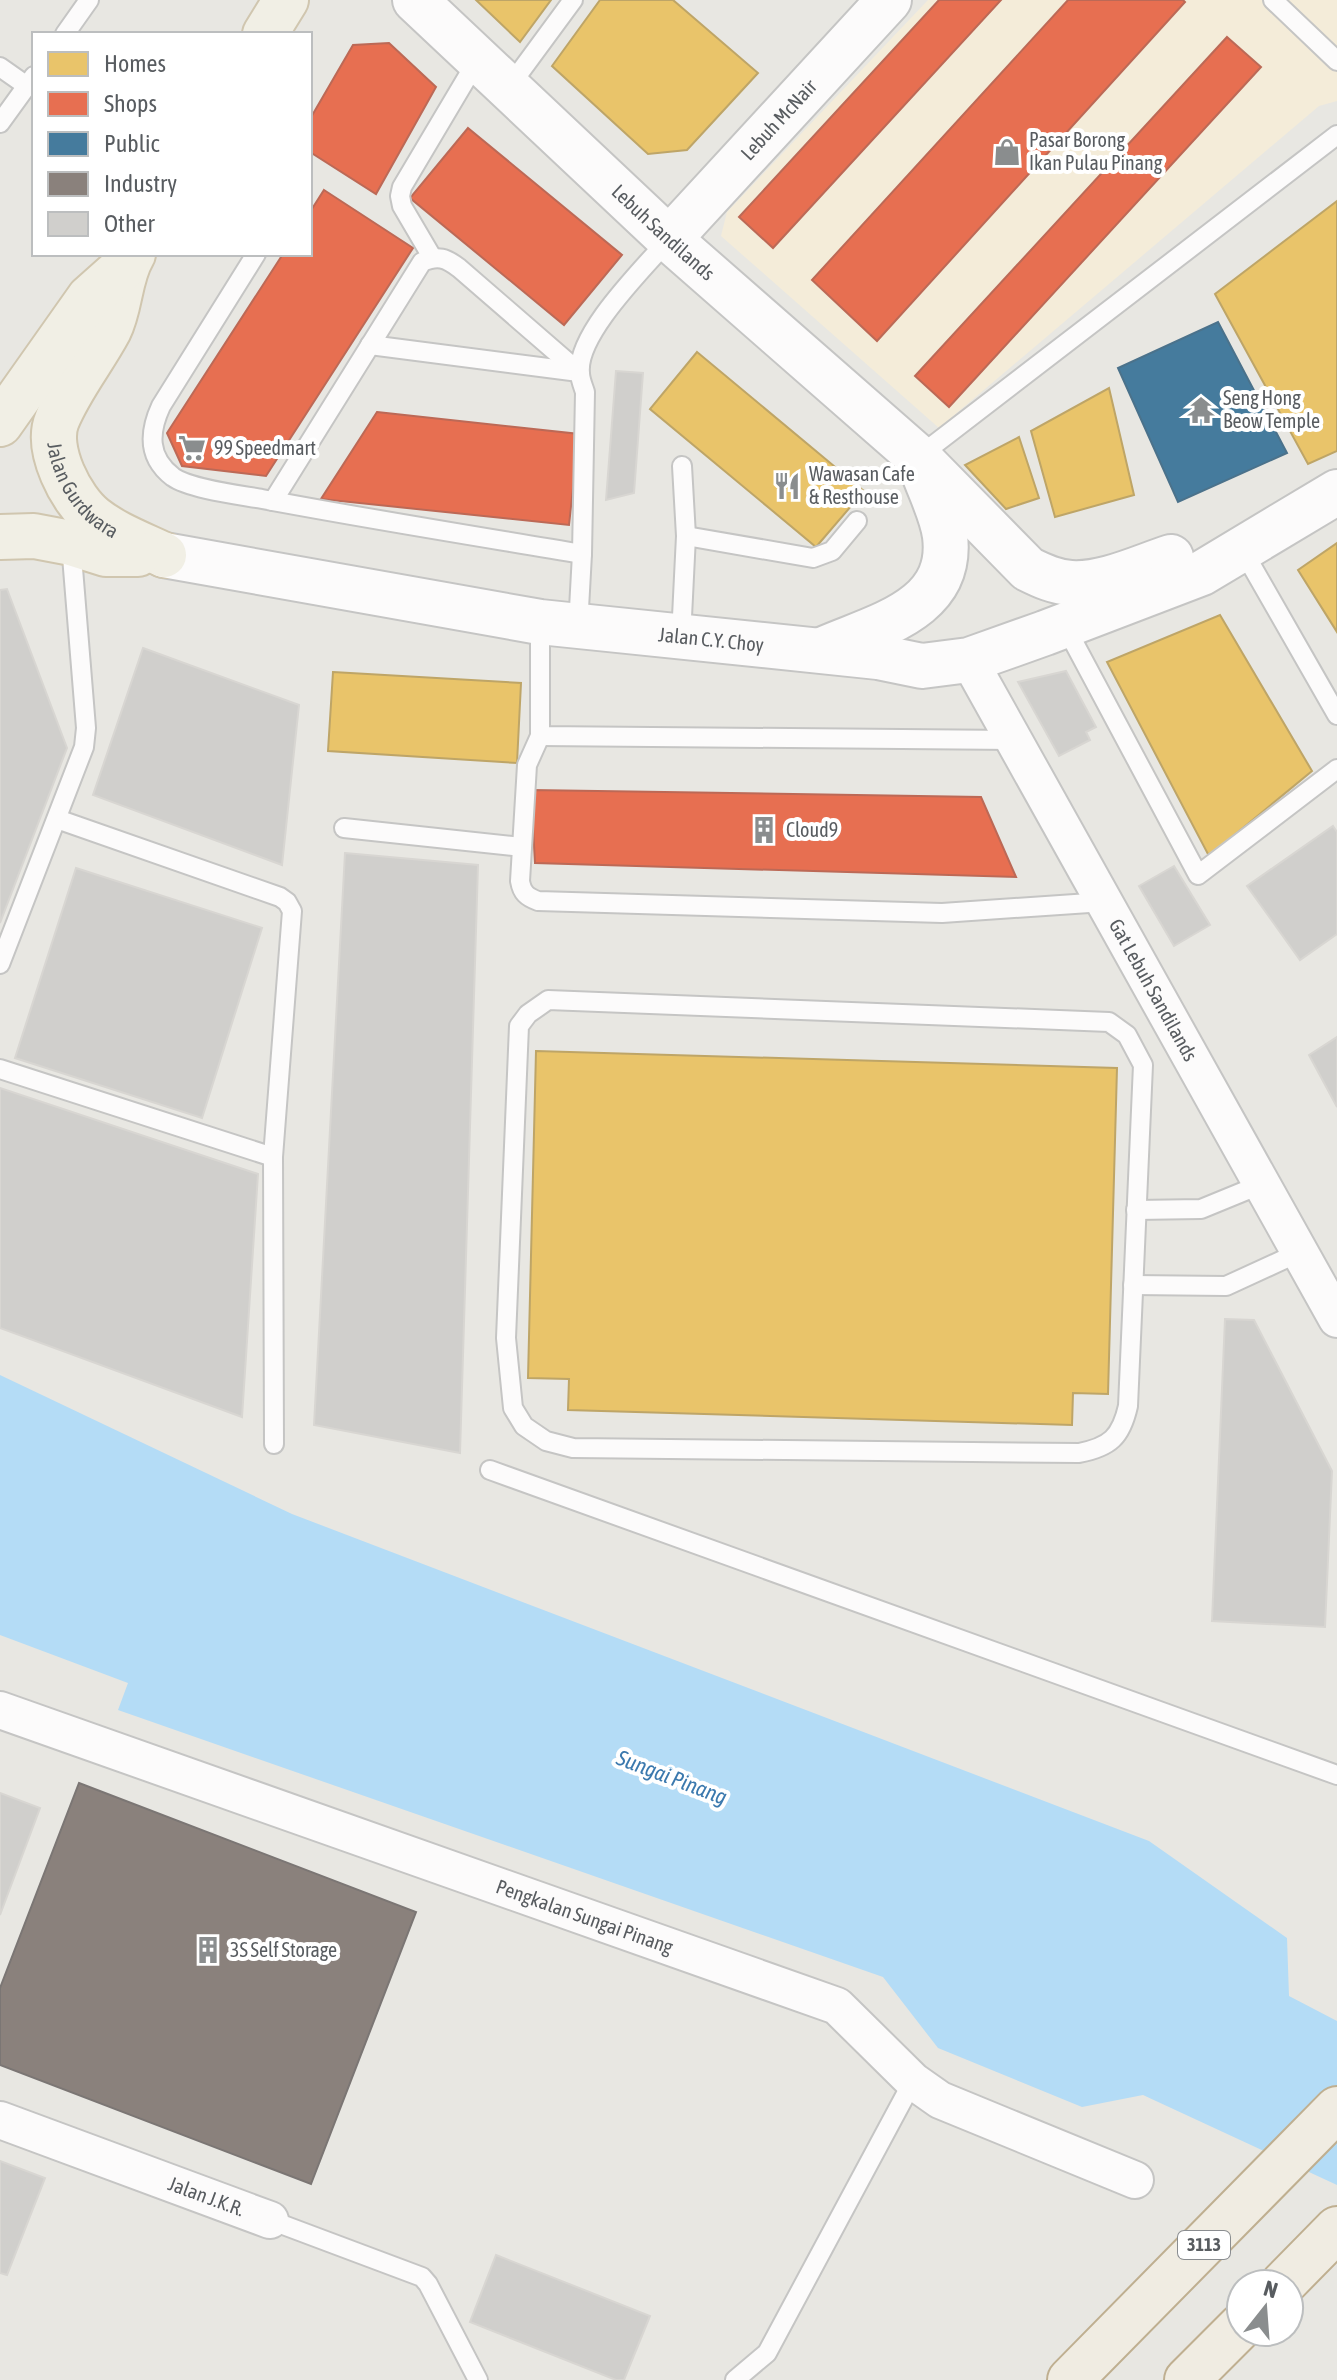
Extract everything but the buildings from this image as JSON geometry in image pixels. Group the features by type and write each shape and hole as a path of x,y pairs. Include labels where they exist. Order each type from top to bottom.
{"highway":[{"name":"3113","path":"1070,2380 1337,2109"},
{"path":"1299,2268 1337,2229"},
{"path":"1187,2380 1225,2342"}],"main road":[{"path":"266,32 286,0"},
{"name":"Jalan Gurdwara","path":"0,424 89,298 130,259"},
{"name":"Jalan Gurdwara","path":"130,259 111,327 55,423 53,446 62,476 91,516 110,529 164,555"},
{"path":"0,537 34,536 106,554 164,555"}],"street":[{"name":"Lebuh Sandilands","path":"415,0 669,239 918,457 1028,569 1047,579 1072,583 1118,574"},
{"name":"Lebuh McNair","path":"669,239 885,2"},
{"name":"Lebuh Sandilands","path":"820,650 907,614 926,599 940,577 946,555 945,534 918,457"},
{"name":"Jalan C.Y. Choy","path":"164,555 559,624 820,650 922,666 969,660 1202,573 1337,492"},
{"name":"Jalan C.Y. Choy","path":"1118,574 1189,550 1242,549"},
{"name":"Gat Lebuh Sandilands","path":"969,660 1337,1319"},
{"name":"Pengkalan Sungai Pinang","path":"0,1710 837,2006 913,2081 940,2100 1135,2180"},
{"name":"Jalan J.K.R.","path":"0,2120 270,2220"}],"lane":[{"path":"74,31 89,0"},
{"path":"432,257 402,206 402,187 493,73 573,0"},
{"path":"1273,0 1337,61"},
{"path":"0,67 30,81 0,123"},
{"path":"918,457 1337,135"},
{"path":"669,239 604,314 583,352 579,372 585,392 582,554 559,624 540,736 527,765 522,891 538,901 942,913 1104,902"},
{"path":"255,256 152,424 151,442 159,461 175,478 205,488 273,501 582,554"},
{"path":"273,501 422,262 432,257 446,258 459,268 579,372"},
{"path":"370,345 579,372"},
{"path":"681,637 686,536 682,466"},
{"path":"686,536 813,558 832,551 857,521"},
{"path":"0,964 84,747 86,728 71,543"},
{"path":"1242,549 1337,715"},
{"path":"1065,626 1198,875 1337,769"},
{"path":"540,736 1014,740"},
{"path":"57,819 280,897 292,911 273,1157 274,1444"},
{"path":"344,828 522,847"},
{"path":"548,1000 1109,1022 1127,1035 1143,1065 1133,1285 1128,1406 1124,1424 1113,1439 1098,1449 1079,1453 573,1448 546,1441 524,1426 513,1408 506,1338 519,1026 528,1014 548,1000"},
{"path":"0,1069 273,1157"},
{"path":"1136,1210 1201,1209 1262,1184"},
{"path":"1133,1285 1226,1286 1300,1252"},
{"path":"490,1470 1337,1775"},
{"path":"735,2380 767,2353 913,2081"},
{"name":"Jalan J.K.R.","path":"270,2220 413,2272 428,2284 478,2380"}],"shaded area":[{"name":"Pasar Borong Ikan Pulau Pinang","path":"928,0 1337,0 1337,101 1319,106 939,428 721,236 727,212"}],"water":[{"name":"Sungai Pinang","path":"0,1375 292,1514 1149,1841 1287,1938 1289,1996 1337,2021 1337,2185 1143,2095 1082,2107 938,2048 883,1977 118,1710 128,1683 0,1635"}],"place":[{"name":"Pasar Borong Ikan Pulau Pinang","path":"1007,152"},
{"name":"Seng Hong Beow Temple","path":"1201,410"},
{"name":"99 Speedmart","path":"192,448"},
{"name":"Wawasan Cafe & Resthouse","path":"787,486"},
{"name":"Cloud9","path":"764,830"},
{"name":"3S Self Storage","path":"208,1950"}]}
